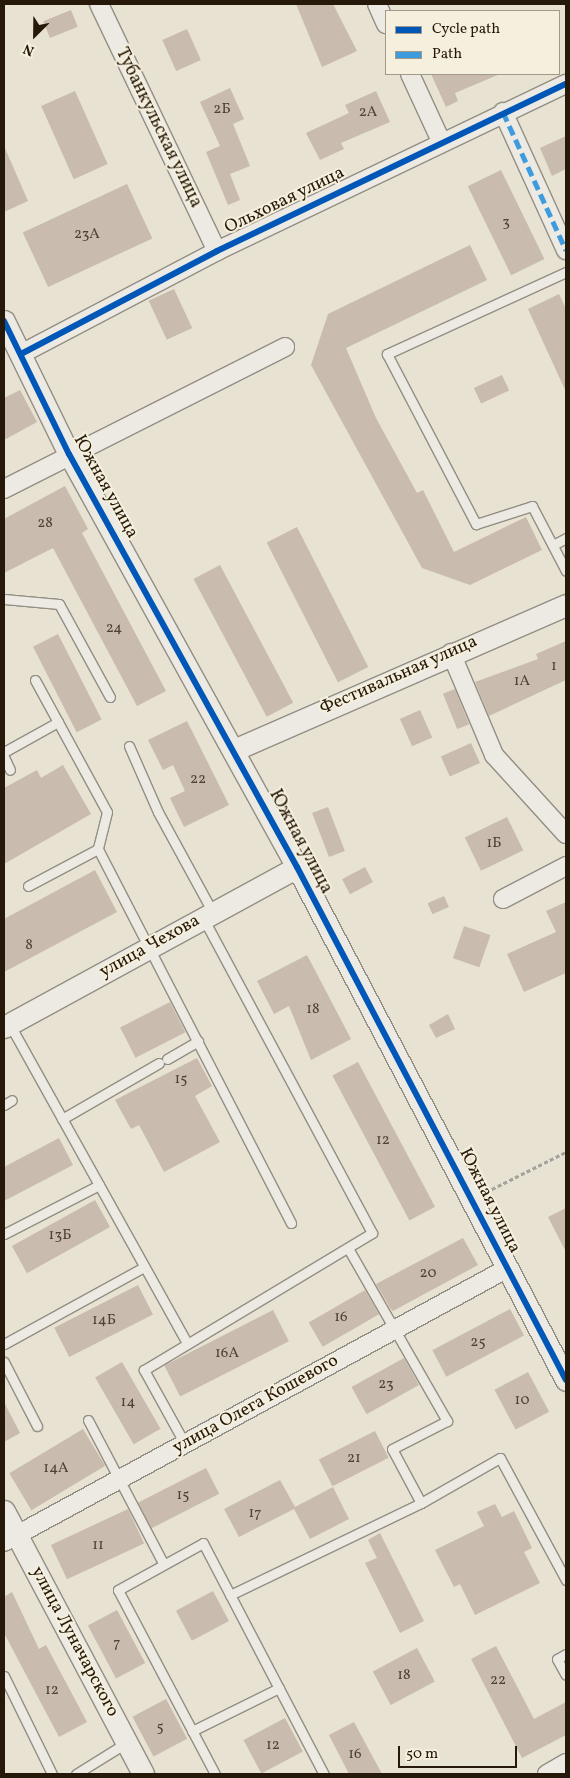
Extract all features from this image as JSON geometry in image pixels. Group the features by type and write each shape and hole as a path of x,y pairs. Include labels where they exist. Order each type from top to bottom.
{"street":[{"name":"Тубанкульская улица","path":"99,4 217,251"},
{"path":"377,4 385,22"},
{"path":"410,75 441,141"},
{"name":"Ольховая улица","path":"21,354 217,251 441,141 566,84"},
{"path":"503,112 566,250"},
{"name":"Южная улица","path":"4,321 69,454 297,867 566,1380"},
{"path":"4,489 69,454 284,347"},
{"name":"Фестивальная улица","path":"234,750 451,653 566,605"},
{"path":"451,653 494,754 566,834"},
{"path":"503,899 566,866"},
{"name":"улица Чехова","path":"7,1026 297,867"},
{"name":"улица Олега Кошевого","path":"10,1539 508,1268"},
{"name":"улица Луначарского","path":"4,1511 10,1539 143,1774"},
{"path":"547,1774 566,1763"}],"lane":[{"path":"566,272 387,354 476,524 532,506 566,571"},
{"path":"552,545 566,538"},
{"path":"4,599 59,604 110,697"},
{"path":"35,680 108,812 98,849 151,947 291,1223"},
{"path":"4,752 58,722"},
{"path":"129,746 158,812 208,916 372,1234 186,1341 144,1370 185,1444"},
{"path":"4,757 10,770"},
{"path":"28,886 98,849"},
{"path":"7,1026 62,1119 186,1341"},
{"path":"62,1119 198,1041"},
{"path":"4,1234 99,1185"},
{"path":"348,1248 447,1421 392,1449 421,1503"},
{"path":"4,1344 144,1267"},
{"path":"4,1362 37,1426"},
{"path":"88,1420 164,1563"},
{"path":"230,1595 421,1503 500,1458 566,1580"},
{"path":"215,1774 118,1590 203,1543 324,1774"},
{"path":"566,1654 557,1659 566,1676"},
{"path":"4,1676 52,1774"},
{"path":"192,1731 279,1688"},
{"path":"76,1774 126,1743"}],"path":[{"path":"472,1199 566,1152"}],"building":[{"path":"296,4 333,4 357,51 322,67"},
{"path":"71,10 78,27 50,38 43,21"},
{"path":"187,29 201,60 176,71 162,40"},
{"path":"431,75 498,75 455,93 458,101 446,107"},
{"path":"230,88 244,119 233,124 250,166 230,174 240,200 228,205 206,152 220,146 200,102"},
{"path":"75,91 108,164 74,179 41,106"},
{"path":"376,91 390,122 341,143 344,149 320,160 306,133 349,113 345,105"},
{"path":"566,136 566,169 552,176 540,148"},
{"path":"4,146 28,201 4,212"},
{"path":"501,170 544,259 511,275 468,186"},
{"path":"127,184 152,238 48,287 23,233"},
{"path":"470,245 487,280 346,348 376,418 417,493 423,490 454,552 526,517 542,550 470,585 422,568 311,365 328,314"},
{"path":"174,289 192,328 167,340 149,301"},
{"path":"559,294 566,309 566,392 528,309"},
{"path":"502,375 509,390 481,404 474,388"},
{"path":"20,390 37,422 4,440 4,398"},
{"path":"65,486 88,529 82,533 166,691 137,706 53,548 4,573 4,519"},
{"path":"297,527 368,667 338,682 267,542"},
{"path":"220,565 293,703 267,717 194,579"},
{"path":"58,634 102,720 77,732 33,647"},
{"path":"566,641 566,680 489,716 475,682 538,659 536,654"},
{"path":"455,689 469,724 457,729 443,694"},
{"path":"420,710 432,737 412,746 400,719"},
{"path":"187,721 229,805 184,827 170,798 185,791 173,765 163,770 148,740"},
{"path":"471,743 480,763 450,777 441,756"},
{"path":"63,765 91,814 4,864 4,788 37,770 41,778"},
{"path":"328,807 345,851 329,857 312,813"},
{"path":"507,817 523,850 481,871 465,838"},
{"path":"365,867 373,882 350,894 342,879"},
{"path":"95,870 117,912 4,972 4,919"},
{"path":"444,896 449,907 432,914 428,903"},
{"path":"566,902 566,973 524,992 507,954 556,932 546,911"},
{"path":"464,926 490,935 479,967 453,958"},
{"path":"307,955 351,1039 311,1060 289,1006 274,1014 257,981"},
{"path":"170,1002 185,1032 136,1058 120,1027"},
{"path":"448,1014 455,1029 436,1038 429,1025"},
{"path":"197,1058 212,1086 195,1096 220,1142 164,1172 139,1125 131,1129 115,1100"},
{"path":"358,1062 435,1207 409,1220 332,1076"},
{"path":"59,1138 73,1165 4,1201 4,1167"},
{"path":"95,1200 110,1227 27,1273 12,1246"},
{"path":"566,1208 566,1252 548,1217"},
{"path":"463,1238 478,1265 393,1311 390,1308 376,1284"},
{"path":"138,1285 153,1314 69,1357 54,1328"},
{"path":"365,1290 379,1314 323,1347 309,1322"},
{"path":"510,1309 524,1335 446,1377 432,1350"},
{"path":"273,1310 289,1341 180,1397 164,1365"},
{"path":"404,1358 419,1385 367,1414 352,1387"},
{"path":"122,1362 160,1429 134,1444 95,1378"},
{"path":"528,1372 549,1412 516,1430 494,1390"},
{"path":"4,1402 20,1433 4,1442"},
{"path":"83,1429 105,1466 31,1510 9,1473"},
{"path":"375,1431 389,1458 332,1486 319,1460"},
{"path":"206,1468 219,1494 151,1528 138,1503"},
{"path":"280,1480 295,1507 333,1487 349,1519 310,1539 294,1509 239,1537 224,1509"},
{"path":"495,1504 502,1517 514,1511 532,1548 524,1552 540,1583 475,1615 460,1584 454,1587 435,1550 484,1526 477,1512"},
{"path":"128,1509 144,1543 67,1579 51,1545"},
{"path":"380,1533 424,1621 400,1633 365,1563 377,1558 368,1540"},
{"path":"213,1591 229,1621 192,1641 176,1611"},
{"path":"12,1592 39,1649 46,1645 87,1722 59,1737 4,1633 4,1597"},
{"path":"117,1610 145,1663 116,1678 88,1625"},
{"path":"496,1646 534,1719 566,1702 566,1735 522,1758 471,1659"},
{"path":"417,1648 435,1682 391,1705 373,1671"},
{"path":"166,1699 187,1739 154,1757 132,1717"},
{"path":"285,1718 303,1752 261,1774 244,1740"},
{"path":"354,1722 382,1774 349,1774 329,1735"}],"marked path":[{"path":"503,112 566,250"}],"cycle path":[{"path":"21,354 217,251 566,84"},
{"path":"4,321 69,454 297,867 566,1380"}]}
